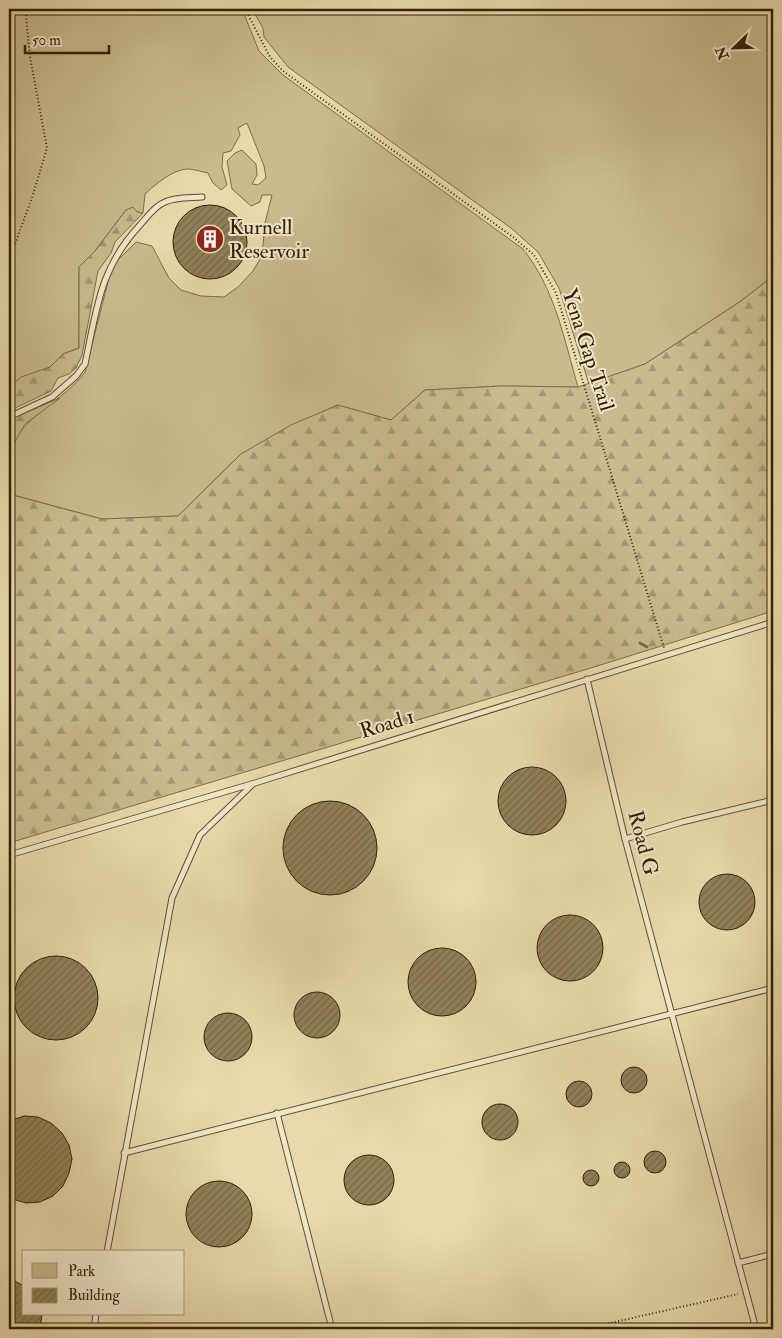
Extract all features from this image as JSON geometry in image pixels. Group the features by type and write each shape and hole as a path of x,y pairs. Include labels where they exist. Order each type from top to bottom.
{"lane":[{"path":"9,416 52,397 81,371 85,364 98,300 107,270 118,250 136,229 163,202 202,197"},
{"name":"Road 1","path":"9,855 255,782 773,622"},
{"name":"Road G","path":"587,679 625,839 756,1329"},
{"path":"107,1250 172,898 200,836 255,782"},
{"path":"625,839 682,822 773,800"},
{"path":"124,1153 773,988"},
{"path":"277,1113 332,1329"},
{"path":"738,1263 773,1254"},
{"path":"94,1329 96,1316"}],"path":[{"path":"9,260 32,198 47,148 30,57 27,9"},
{"name":"Yena Gap Trail","path":"245,9 270,56 283,71 513,237 534,255 556,293 666,654"},
{"path":"9,271 12,290 9,303"},
{"path":"584,1329 746,1292"}],"green space":[{"path":"9,9 242,9 259,51 283,75 523,249 534,264 551,298 578,387 501,386 425,390 391,420 337,405 241,454 178,516 102,519 9,494 7,461 14,440 32,419 66,392 85,372 112,266 136,242 152,246 169,278 181,290 201,296 224,297 238,287 253,271 262,256 265,223 272,195 262,195 260,202 251,206 232,189 227,161 235,153 242,150 256,164 257,175 252,184 258,185 266,178 264,166 247,123 238,128 240,135 231,151 223,153 222,167 227,185 221,190 213,183 208,173 192,169 181,170 159,182 145,194 143,213 126,210 95,251 79,267 79,348 63,354 50,367 9,388"},
{"path":"252,9 773,9 773,276 741,301 645,364 589,384 559,288 538,252 511,228 288,67 264,37 263,28"},
{"path":"133,207 137,212 143,213 115,242 111,253 98,271 82,355 76,368 69,374 58,378 51,391 13,409 9,407 9,388 21,377 50,367 63,354 79,348 79,267 95,251 126,210"},
{"path":"773,276 773,611 594,667 9,843 9,494 102,519 178,516 241,454 291,425 338,405 391,420 425,390 501,386 578,387 645,364 741,301"},
{"path":"60,398 25,424 9,452 9,424 18,415"}],"building":[{"name":"Kurnell Reservoir","path":"203,205 217,205 231,211 241,221 247,235 245,256 231,273 217,279 203,279 189,273 179,263 173,249 173,235 179,221 189,211"},
{"path":"532,767 545,770 556,777 563,788 566,801 563,814 556,825 545,832 532,835 519,832 508,825 501,814 498,801 501,788 508,777 519,770"},
{"path":"330,801 348,805 363,815 373,830 377,848 373,866 363,881 348,891 330,895 312,891 297,881 287,866 283,848 287,830 297,815 312,805"},
{"path":"722,874 732,874 747,882 753,891 755,902 753,913 747,922 732,930 722,930 711,925 704,918 699,907 699,897 704,886 711,879"},
{"path":"563,915 577,915 589,920 598,929 603,941 601,961 594,972 577,981 563,981 551,976 542,967 537,955 537,941 542,929 551,920"},
{"path":"435,948 449,948 461,953 471,963 476,975 476,989 471,1001 461,1011 449,1016 435,1016 423,1011 413,1001 408,989 408,975 413,963 423,953"},
{"path":"56,956 72,959 86,968 95,982 98,998 95,1014 86,1028 72,1037 56,1040 40,1037 26,1028 17,1014 14,998 17,982 26,968 40,959"},
{"path":"312,992 322,992 336,1002 340,1015 336,1028 330,1034 322,1038 312,1038 298,1028 294,1020 294,1010 304,996"},
{"path":"228,1013 237,1015 245,1020 250,1028 252,1037 250,1046 245,1054 237,1059 228,1061 219,1059 211,1054 206,1046 204,1037 206,1028 211,1020 219,1015"},
{"path":"634,1067 643,1071 647,1080 643,1089 634,1093 625,1089 621,1080 625,1071"},
{"path":"579,1081 588,1085 592,1094 588,1103 579,1107 570,1103 566,1094 570,1085"},
{"path":"500,1104 507,1105 513,1109 517,1115 517,1129 513,1135 507,1139 500,1140 493,1139 487,1135 483,1129 482,1122 483,1115 487,1109 493,1105"},
{"path":"24,1116 38,1117 51,1123 62,1133 69,1145 72,1159 69,1173 63,1186 53,1196 40,1202 26,1203 9,1198 9,1121"},
{"path":"655,1151 663,1154 666,1162 663,1170 655,1173 647,1170 644,1162 647,1154"},
{"path":"369,1155 378,1157 389,1166 394,1180 392,1189 383,1200 369,1205 360,1203 349,1194 344,1180 346,1171 355,1160"},
{"path":"619,1162 625,1162 630,1167 628,1176 619,1178 614,1173 614,1167"},
{"path":"588,1170 594,1170 599,1175 597,1184 588,1186 583,1181 583,1175"},
{"path":"212,1181 226,1181 238,1186 247,1195 252,1207 250,1227 243,1238 226,1247 212,1247 200,1242 191,1233 186,1221 186,1207 191,1195 200,1186"},
{"path":"9,1278 22,1285 22,1316 42,1316 40,1329 9,1329"}],"waterway":[{"path":"640,643 647,647"}],"place":[{"name":"Kurnell Reservoir","path":"210,239"}]}
